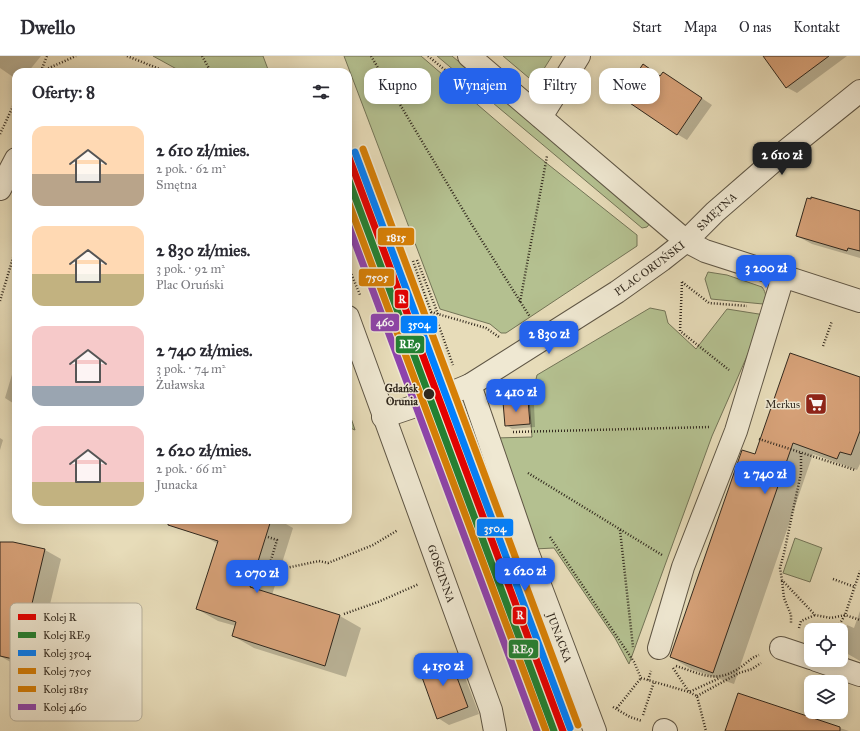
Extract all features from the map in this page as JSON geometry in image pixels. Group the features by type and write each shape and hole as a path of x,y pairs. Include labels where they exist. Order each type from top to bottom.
{"street":[{"name":"PLAC ORUŃSKI","path":"384,417 439,398 470,384 617,292 686,241 469,56"},
{"path":"540,117 579,56"},
{"name":"SMĘTNA","path":"686,241 715,212 783,152 860,92"},
{"path":"0,149 12,155"},
{"path":"0,189 12,165"},
{"path":"686,241 705,251 860,301"},
{"path":"664,656 683,567 736,431 783,277"},
{"name":"GOŚCINNA","path":"352,328 491,710 495,731"},
{"name":"JUNACKA","path":"470,384 527,551 596,731"},
{"path":"781,648 804,656"},
{"path":"837,667 860,675"}],"path":[{"path":"42,68 47,56"},
{"path":"50,68 76,56"},
{"path":"127,56 157,68"},
{"path":"202,56 209,68"},
{"path":"371,56 532,321"},
{"path":"0,134 12,108"},
{"path":"520,303 547,155"},
{"path":"417,260 438,314"},
{"path":"0,301 12,261"},
{"path":"413,261 431,312 439,326 453,367"},
{"path":"750,387 680,331 682,282 709,303 774,307"},
{"path":"431,312 486,328 502,339"},
{"path":"823,346 832,321"},
{"path":"487,433 717,427 736,431 855,470"},
{"path":"801,453 801,473 780,568 782,580 815,615"},
{"path":"494,454 683,567"},
{"path":"268,537 277,540 268,570 272,571 319,561 328,563 373,545 398,530"},
{"path":"620,530 634,662"},
{"path":"548,534 634,662 641,678"},
{"path":"840,623 845,615 860,571"},
{"path":"833,580 855,587"},
{"path":"344,614 378,602 420,584"},
{"path":"801,621 815,615 831,618 845,615 860,620"},
{"path":"689,692 738,669 754,657 781,648"},
{"path":"664,656 710,677 723,677"},
{"path":"648,680 649,676"},
{"path":"641,678 689,692 697,696 706,731"},
{"path":"617,708 641,678"},
{"path":"641,721 654,682"},
{"path":"697,696 716,685"}],"green space":[{"path":"153,56 263,56 268,68 175,68"},
{"path":"344,56 421,56 439,71 439,104 477,104 535,154 637,235 637,246 506,333 501,333 490,324 440,309 352,77 352,68 349,68"},
{"path":"437,56 452,56 466,68 451,68"},
{"path":"503,56 552,56 544,68 529,68 529,78 521,71 521,68 517,68"},
{"path":"494,104 510,104 651,222 647,227 642,228"},
{"path":"708,272 727,275 762,287 766,296 763,304 711,299 705,279"},
{"path":"650,308 665,311 668,323 696,349 727,309 765,315 712,436 629,664 615,638 554,548 534,549 495,438 532,437 529,399 532,396 537,375"},
{"path":"352,421 355,430 352,429"},
{"path":"795,538 822,548 810,582 783,573"}],"building":[{"path":"763,56 829,56 786,88"},
{"path":"643,64 649,68 640,68"},
{"path":"663,72 702,98 677,135 631,104 660,104 660,76"},
{"path":"811,197 860,211 860,251 848,248 847,251 796,236 807,198 811,199"},
{"path":"790,353 860,377 860,431 851,455 840,452 837,459 793,443 713,673 670,657 742,450 755,454"},
{"path":"528,400 530,424 505,426 503,402"},
{"path":"270,524 250,587 340,615 325,666 232,636 236,622 196,609 218,541 168,525"},
{"path":"0,542 13,542 45,549 32,603 10,603 10,658 0,656"},
{"path":"449,656 468,707 437,719 418,666"},
{"path":"738,693 804,715 804,719 816,719 840,727 840,731 725,731"}],"rail line":[{"name":"1815","path":"363,149 578,725"},
{"name":"3504","path":"355,152 570,728"},
{"name":"R","path":"352,166 563,731"},
{"name":"RE9","path":"352,189 554,731"},
{"name":"7505","path":"352,212 546,731"},
{"name":"460","path":"352,235 537,731"}],"place":[{"name":"Gdańsk Orunia","path":"429,394"},
{"name":"Merkus","path":"816,404"}]}
